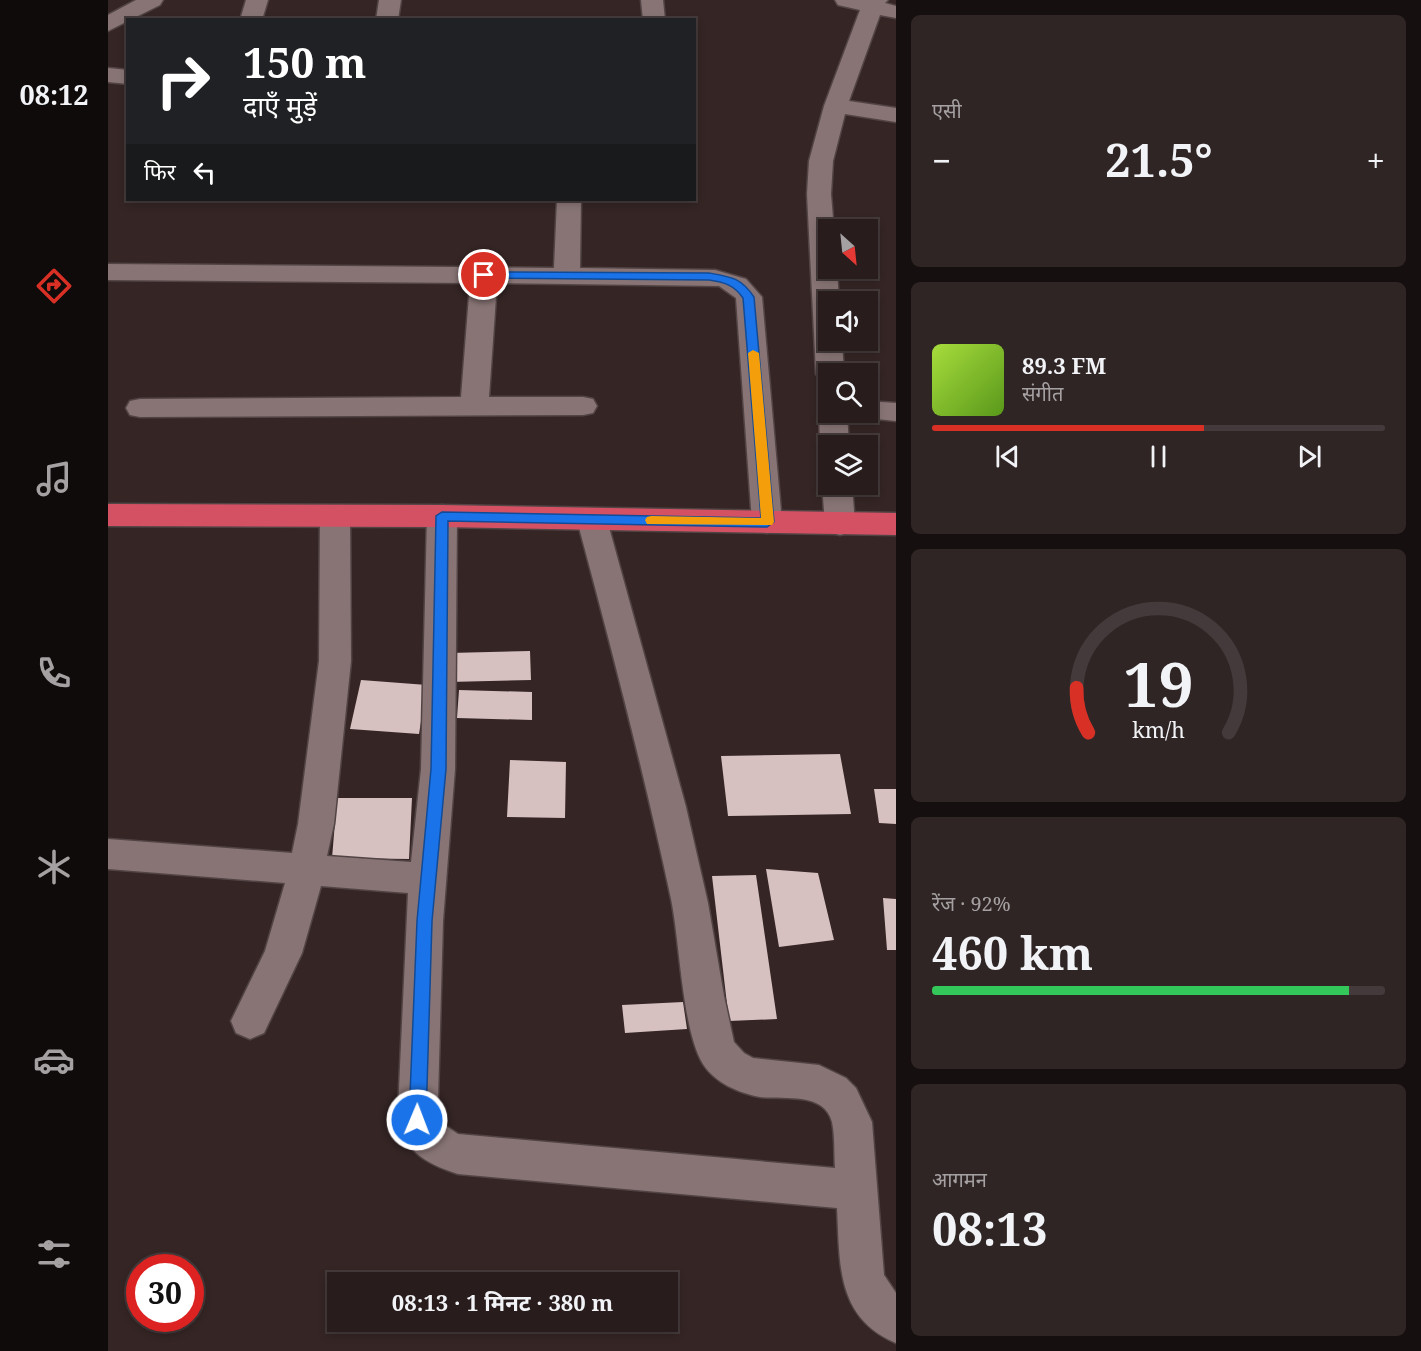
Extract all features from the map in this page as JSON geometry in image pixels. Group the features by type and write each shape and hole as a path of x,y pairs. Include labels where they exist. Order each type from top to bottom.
{"highway":[{"path":"108,515 442,516 896,524"}],"street":[{"path":"108,24 152,0"},
{"path":"252,18 257,0"},
{"path":"387,18 390,0"},
{"path":"652,0 654,18"},
{"path":"846,0 875,3 896,12"},
{"path":"825,291 819,194 821,161 836,106 875,3"},
{"path":"108,75 126,77"},
{"path":"836,106 896,115"},
{"path":"567,276 569,201"},
{"path":"108,272 709,277 726,279 740,286 749,297 767,522"},
{"path":"474,407 484,275"},
{"path":"140,408 583,406"},
{"path":"878,411 896,412"},
{"path":"838,495 840,524"},
{"path":"442,516 438,769 428,879 417,1120 426,1138 443,1150 458,1154 857,1190"},
{"path":"250,1021 283,953 298,906 316,824 335,661 335,517"},
{"path":"592,520 631,658 674,829 717,1051 734,1069 752,1078 811,1083 831,1089 845,1104 852,1122 863,1278 877,1306 896,1321"},
{"path":"108,854 428,879"}],"building":[{"path":"530,651 531,680 449,682 449,653"},
{"path":"361,680 427,685 419,734 350,729"},
{"path":"459,690 532,692 532,720 457,718"},
{"path":"840,754 851,814 728,816 721,756"},
{"path":"510,760 566,762 565,818 507,817"},
{"path":"874,789 896,789 896,824 879,823"},
{"path":"337,798 412,798 409,859 332,858"},
{"path":"766,869 818,873 834,940 779,947"},
{"path":"756,875 777,1019 729,1021 712,876"},
{"path":"883,898 896,899 896,950 887,950"},
{"path":"683,1002 687,1029 625,1033 622,1005"}],"slow traffic":[{"path":"651,520 767,522 753,353"}],"route":[{"path":"417,1120 424,921 438,769 442,516 767,522 749,297 740,286 726,279 709,277 484,275"}]}
